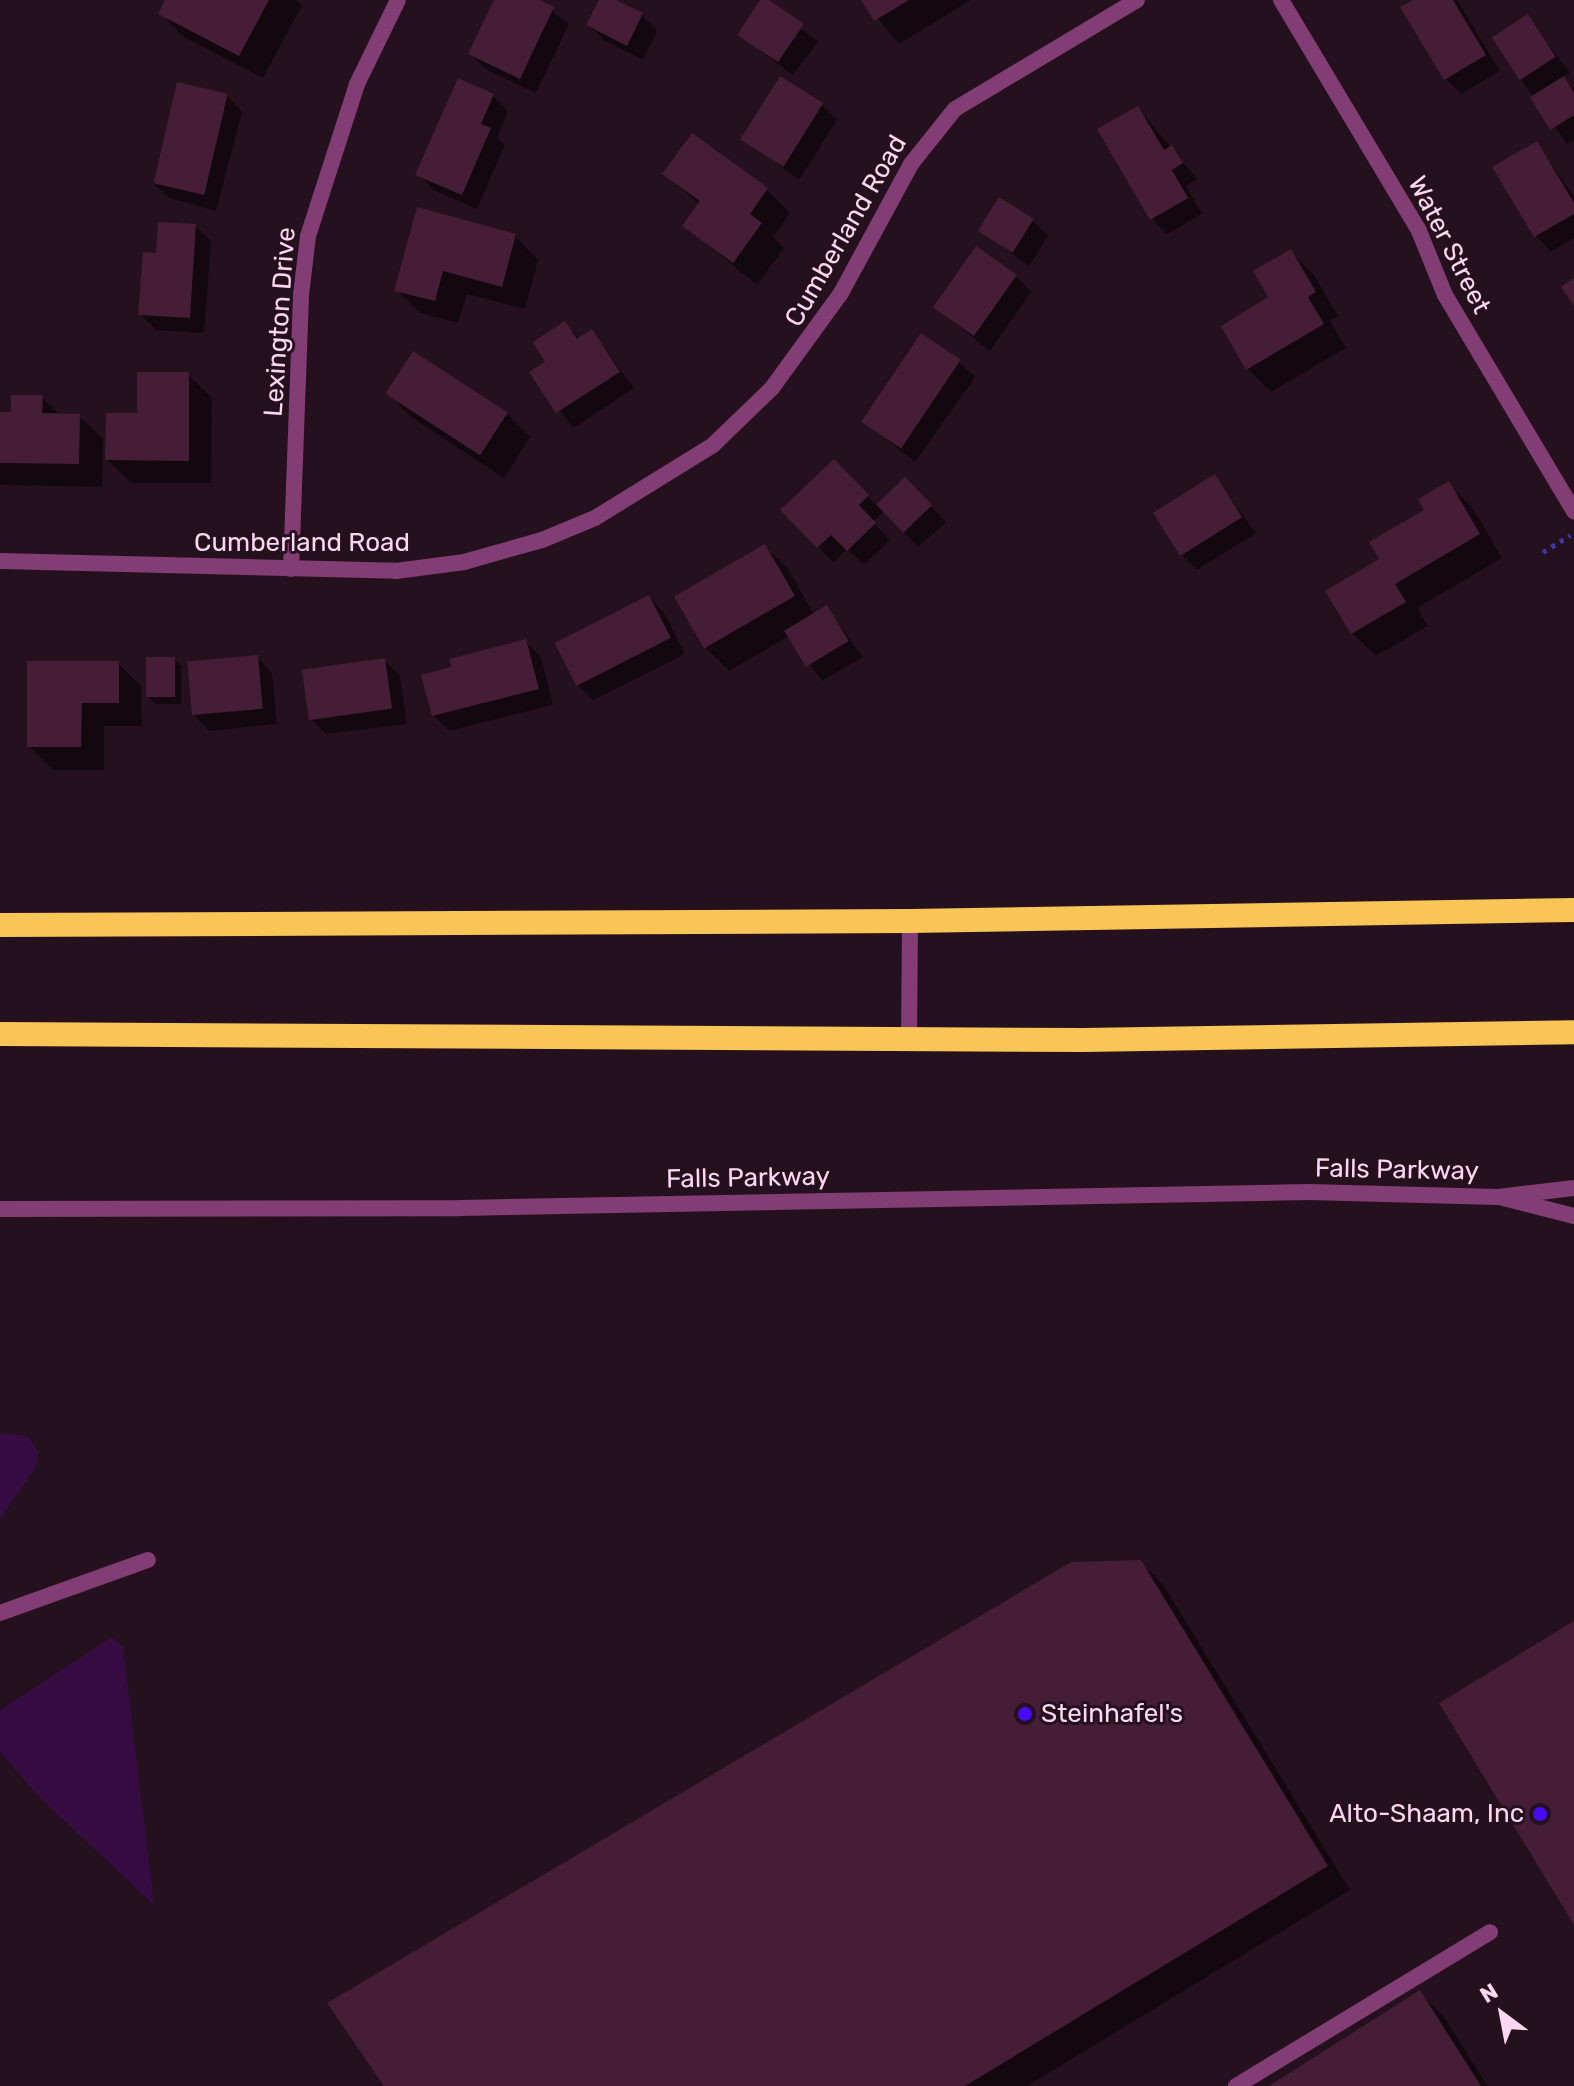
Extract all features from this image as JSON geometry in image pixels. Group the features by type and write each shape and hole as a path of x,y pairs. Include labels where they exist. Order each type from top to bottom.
{"highway":[{"path":"0,925 910,921 1574,910"},
{"path":"0,1034 909,1039 1574,1032"}],"street":[{"name":"Lexington Drive","path":"291,569 301,295 308,236 357,84 398,0"},
{"name":"Cumberland Road","path":"0,561 396,571 464,562 542,540 659,483 713,445 806,347 911,164 955,109 1137,0"},
{"name":"Water Street","path":"1281,0 1419,231 1445,295 1571,500"},
{"path":"909,1039 910,921"},
{"name":"Falls Parkway","path":"0,1209 476,1207 1309,1192 1498,1197 1574,1188"},
{"name":"Falls Parkway","path":"1498,1197 1574,1216"},
{"path":"0,1613 148,1560"},
{"path":"1236,2086 1490,1932"}],"path":[{"path":"1543,552 1574,532"}],"shaded area":[{"path":"0,1433 27,1436 39,1452 35,1469 0,1519"},
{"path":"112,1637 123,1647 154,1905 41,1799 0,1752 0,1710"}],"building":[{"path":"165,0 269,0 239,56 158,14"},
{"path":"494,0 540,0 554,7 520,79 468,54"},
{"path":"599,0 616,0 643,13 627,46 586,25"},
{"path":"760,0 769,0 804,24 778,62 737,35"},
{"path":"861,0 909,0 874,21"},
{"path":"1413,0 1453,0 1486,55 1444,80 1400,7"},
{"path":"1528,14 1556,57 1520,80 1492,37"},
{"path":"780,76 823,103 784,167 740,140"},
{"path":"1564,76 1574,93 1574,115 1550,130 1530,97"},
{"path":"458,78 494,94 481,124 491,128 462,195 415,175"},
{"path":"177,82 228,94 204,195 154,183"},
{"path":"1138,106 1164,150 1172,145 1183,163 1172,170 1188,198 1150,220 1097,129"},
{"path":"692,133 768,188 750,214 762,223 733,263 682,226 700,201 662,174"},
{"path":"1537,141 1574,203 1574,214 1534,237 1492,167"},
{"path":"999,197 1034,219 1013,253 978,231"},
{"path":"417,207 516,234 502,287 443,271 435,301 394,291"},
{"path":"158,222 196,224 190,318 138,315 143,252 156,253"},
{"path":"976,246 1017,275 974,336 933,307"},
{"path":"1291,249 1316,292 1308,297 1324,324 1246,370 1221,326 1268,297 1253,271"},
{"path":"1574,278 1574,306 1561,287"},
{"path":"565,321 577,339 592,329 620,372 556,413 529,372 545,362 533,342"},
{"path":"921,333 961,360 901,449 861,422"},
{"path":"413,351 508,413 480,455 385,394"},
{"path":"137,372 189,372 189,461 105,460 106,413 137,413"},
{"path":"11,395 43,395 42,413 80,414 79,464 0,463 0,412 11,412"},
{"path":"834,459 869,495 859,505 876,523 847,551 831,535 817,548 780,510"},
{"path":"1215,474 1242,517 1180,556 1153,513"},
{"path":"905,477 932,505 903,533 876,505"},
{"path":"1449,481 1480,534 1395,584 1406,602 1351,634 1325,591 1379,559 1369,542 1424,510 1418,499"},
{"path":"765,544 795,596 704,648 674,596"},
{"path":"649,595 671,638 576,686 555,643"},
{"path":"827,605 849,641 806,667 784,631"},
{"path":"526,639 539,689 432,716 421,675 451,667 449,659"},
{"path":"258,655 263,709 192,715 187,661"},
{"path":"146,657 175,657 175,697 146,697"},
{"path":"385,658 392,709 309,720 302,670"},
{"path":"27,661 119,661 119,703 82,703 81,747 27,747"},
{"name":"Steinhafel's","path":"1141,1560 1328,1866 965,2086 384,2086 327,2003 1071,1562"},
{"name":"Alto-Shaam, Inc","path":"1574,1621 1574,1925 1439,1703"},
{"path":"1420,1990 1481,2086 1269,2086"}],"place":[{"name":"Steinhafel's","path":"1025,1714"},
{"name":"Alto-Shaam, Inc","path":"1540,1814"}]}
